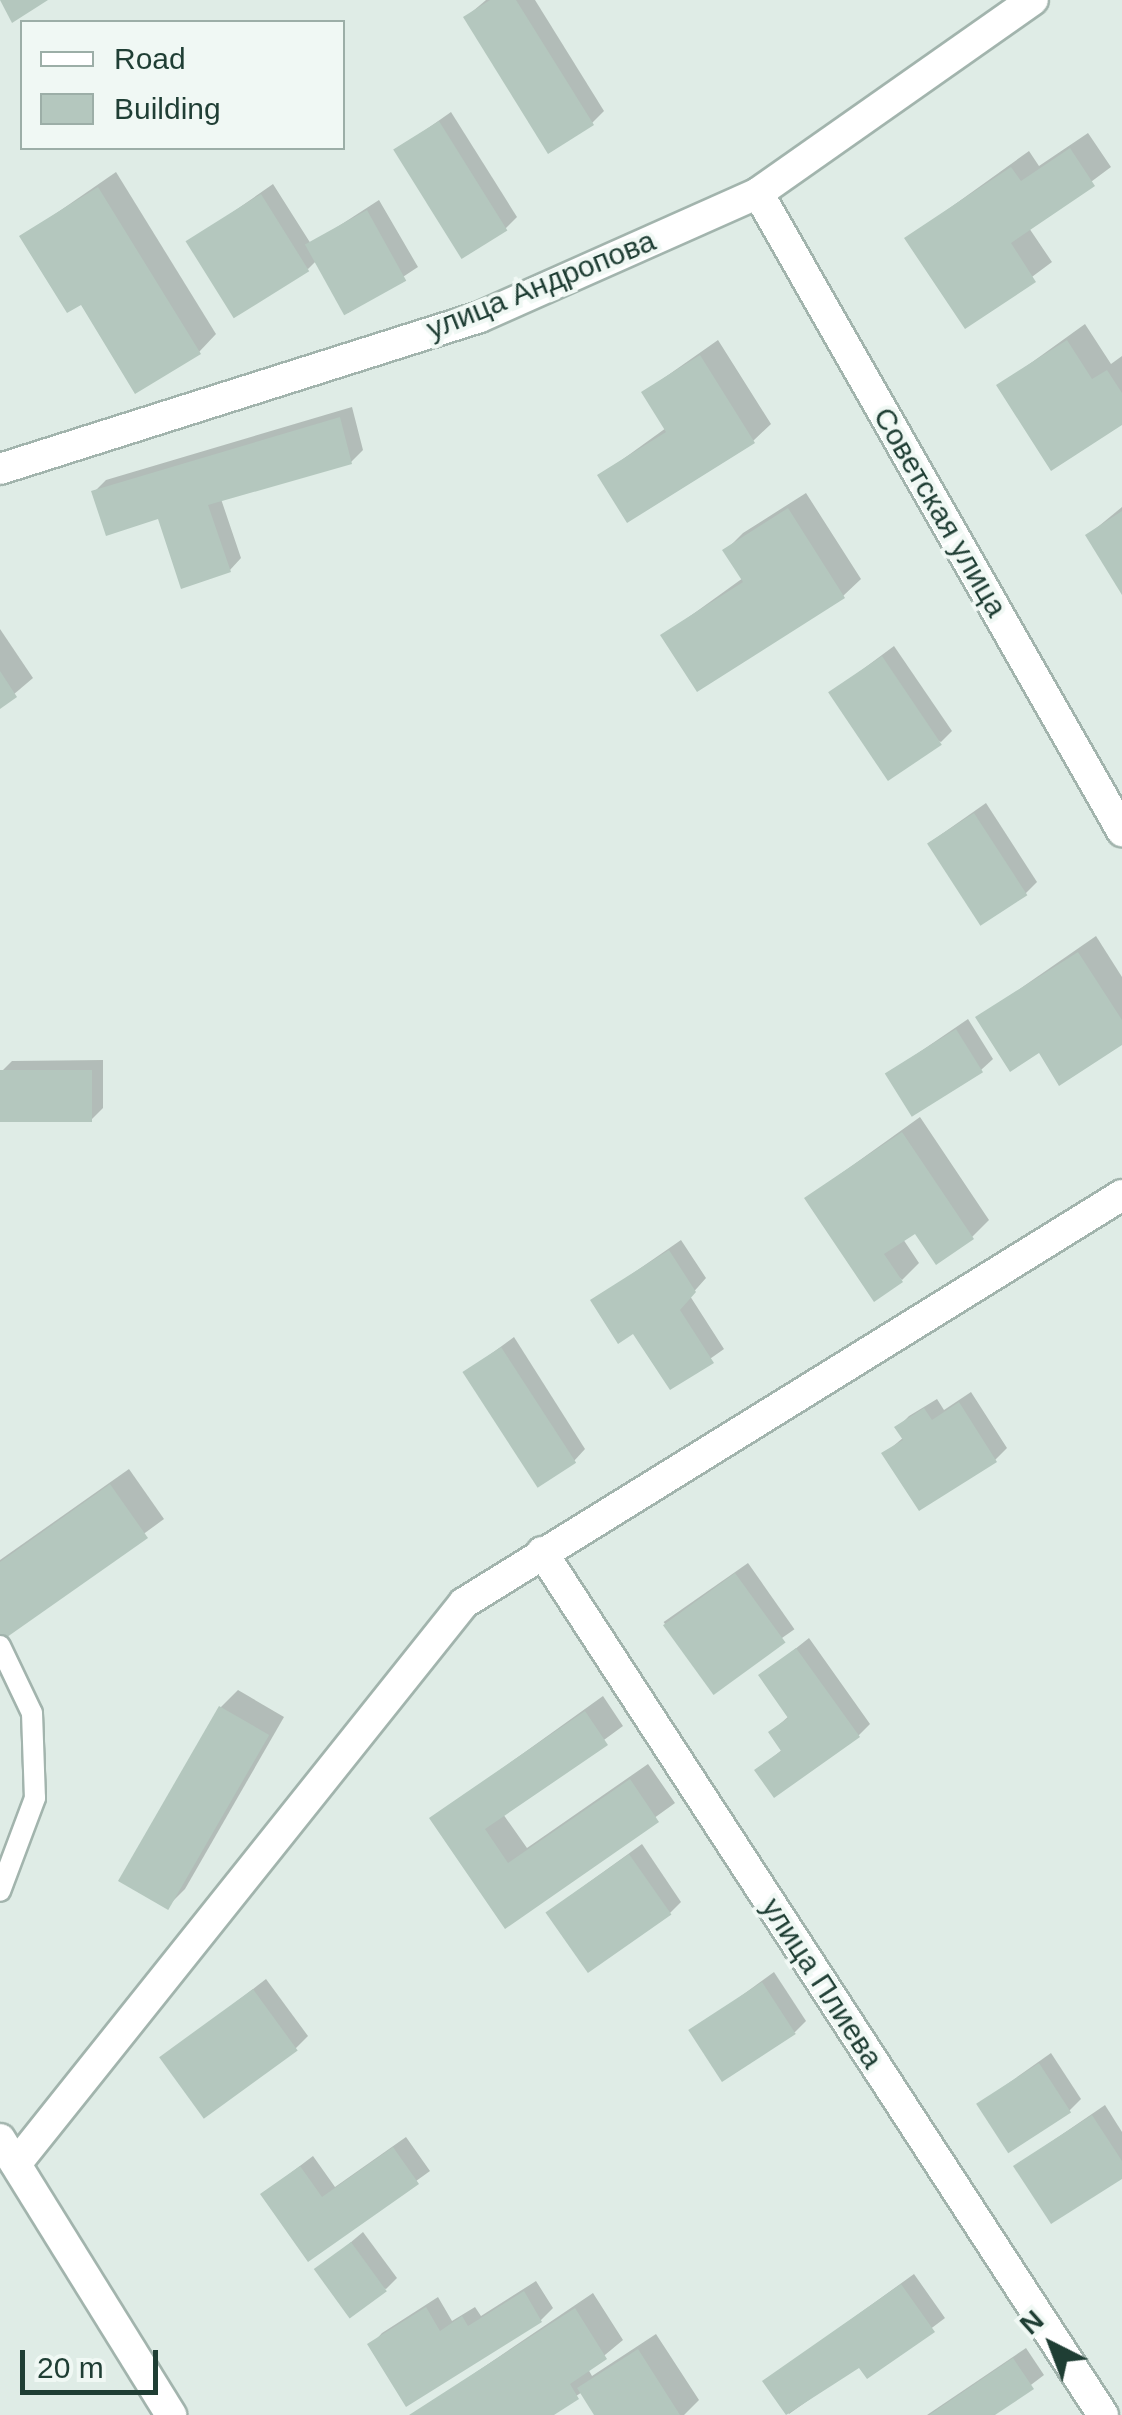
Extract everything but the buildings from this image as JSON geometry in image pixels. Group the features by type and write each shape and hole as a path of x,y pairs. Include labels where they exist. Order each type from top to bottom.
{"street":[{"name":"улица Андропова","path":"0,469 480,317 758,193 1033,0"},
{"name":"Советская улица","path":"758,193 1122,831"},
{"path":"171,2415 8,2152 464,1603 1122,1196"},
{"name":"улица Плиева","path":"542,1552 1103,2415"}],"lane":[{"path":"0,1646 32,1713 35,1798 0,1891"}]}
